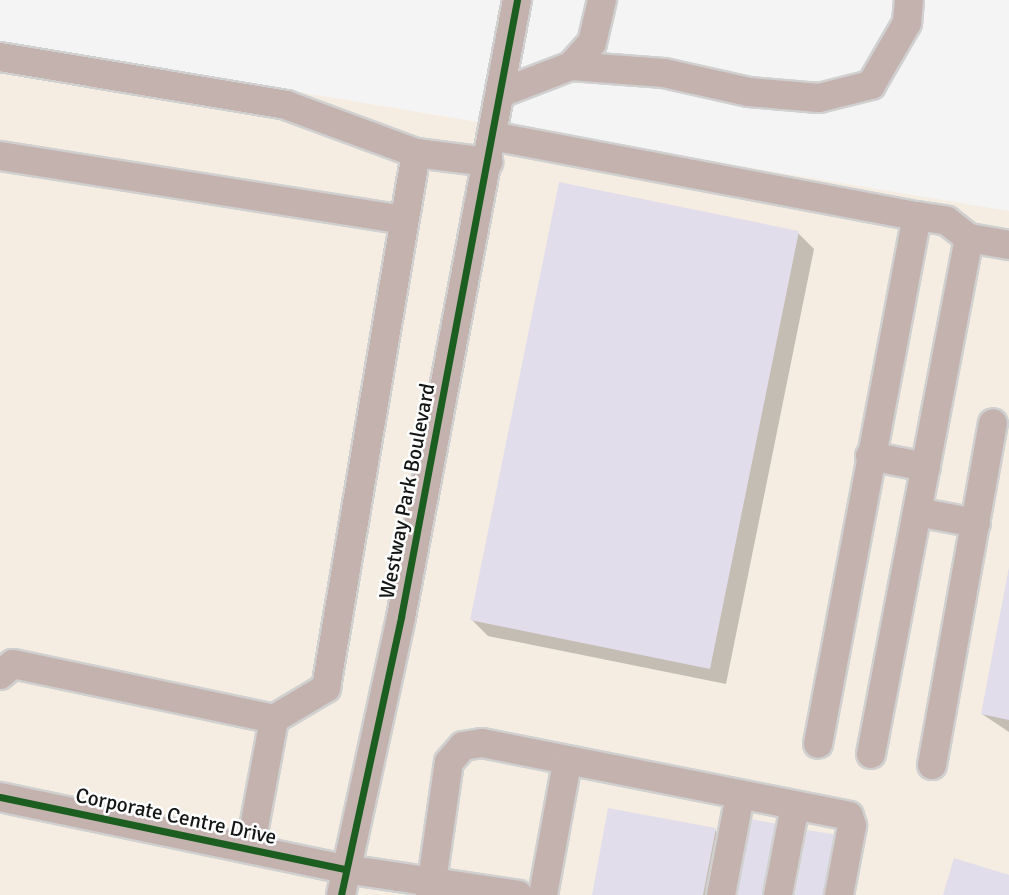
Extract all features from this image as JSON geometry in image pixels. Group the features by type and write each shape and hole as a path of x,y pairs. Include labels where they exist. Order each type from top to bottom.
{"street":[{"name":"Westway Park Boulevard","path":"343,882 490,149 517,0"},
{"path":"571,66 592,43 602,0"},
{"path":"501,93 571,66 664,73 749,92 819,98 871,85 907,23 909,0"},
{"path":"0,57 286,105 416,153 490,149 947,221 969,238 1009,245"},
{"path":"0,675 13,664 274,719 326,688 416,153"},
{"path":"0,156 403,220"},
{"path":"818,744 917,216"},
{"path":"871,754 969,238"},
{"path":"932,765 993,423"},
{"path":"870,456 926,467"},
{"path":"917,512 976,523"},
{"path":"250,849 274,719"},
{"path":"431,889 449,762 463,746 482,743 567,763 849,816 852,826 839,895"},
{"path":"543,895 567,763"},
{"path":"721,895 740,795"},
{"name":"Corporate Centre Drive","path":"0,797 250,849 343,882 519,895"},
{"path":"778,895 795,806"}],"shaded area":[{"path":"0,42 1009,211 1009,895 0,895"}],"building":[{"path":"559,182 799,231 710,669 470,620"},
{"path":"1009,567 1009,720 981,714"},
{"path":"608,808 716,828 703,895 592,895"},
{"path":"751,819 783,825 770,895 736,895"},
{"path":"807,830 838,835 827,895 795,895"},
{"path":"954,858 1009,875 1009,895 943,895"}],"cycle path":[{"path":"341,895 401,617 517,0"},
{"path":"0,797 345,869"}]}
